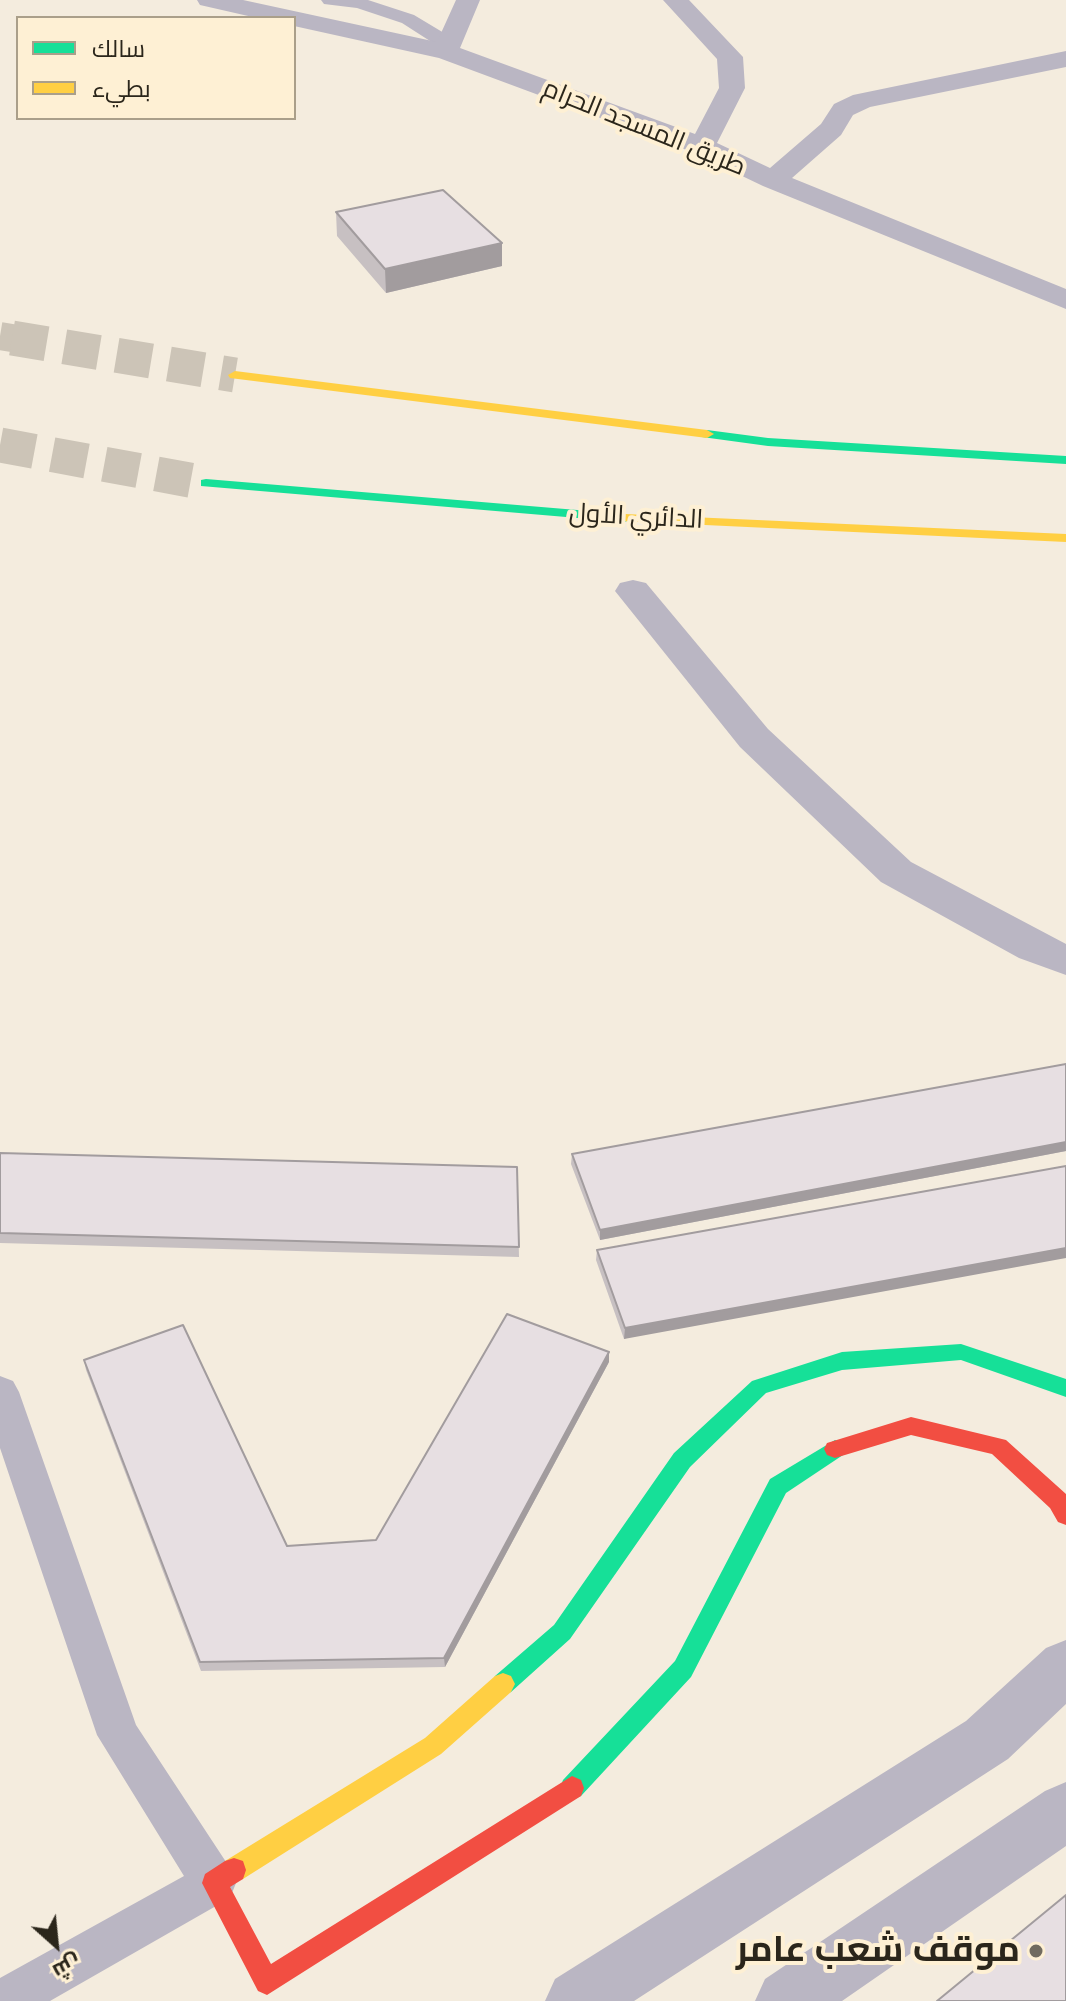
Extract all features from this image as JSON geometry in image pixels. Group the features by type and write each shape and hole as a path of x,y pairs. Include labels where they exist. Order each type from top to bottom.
{"main road":[{"path":"235,375 768,442 1066,460"},
{"name":"الدائري الأول","path":"206,483 601,517 1066,538"},
{"path":"1066,1388 961,1352 842,1361 759,1387 682,1460 562,1632 433,1746 214,1883 267,1982 570,1790 683,1669 778,1486 839,1446 911,1426 998,1446 1058,1501 1066,1515"}],"street":[{"path":"446,52 468,0"},
{"path":"675,0 730,57 732,88 702,146"},
{"name":"طريق المسجد الحرام","path":"226,1 291,16"},
{"name":"طريق المسجد الحرام","path":"296,17 446,52 702,146 773,180 1066,300"},
{"path":"773,180 831,129 843,110 862,101 1066,59"},
{"path":"633,591 754,738 896,872 1034,948 1066,960"},
{"path":"577,2001 987,1740 1066,1666"},
{"path":"787,2001 1066,1811"}],"lane":[{"path":"330,0 359,3 408,19 437,37 446,52"},
{"path":"0,1392 118,1735 214,1883 5,2001"}],"building":[{"path":"443,190 502,243 385,269 336,212"},
{"path":"1066,1064 1066,1142 600,1230 572,1154"},
{"path":"0,1153 517,1167 519,1247 0,1233"},
{"path":"1066,1166 1066,1248 625,1328 597,1250"},
{"path":"507,1314 609,1352 444,1658 200,1662 84,1360 183,1325 287,1546 376,1540"},
{"name":"موقف شعب عامر","path":"1066,1895 1066,2001 937,2001"}],"tunnel":[{"path":"0,336 12,338"},
{"path":"12,338 235,375"},
{"path":"12,338 24,340"},
{"path":"0,445 206,483"}],"traffic: fast":[{"path":"707,434 768,442 1066,460"},
{"path":"206,483 625,518"},
{"path":"503,1684 562,1632 682,1460 759,1387 842,1361 961,1352 1066,1388"},
{"path":"572,1788 683,1669 778,1486 835,1449"}],"traffic: slow":[{"path":"235,375 707,434"},
{"path":"625,518 1066,538"},
{"path":"234,1870 433,1746 503,1684"}],"traffic: jam":[{"path":"835,1449 911,1426 998,1446 1058,1501 1066,1515"},
{"path":"234,1870 214,1883 267,1982 572,1788"}],"place":[{"name":"موقف شعب عامر","path":"1036,1951"}]}
